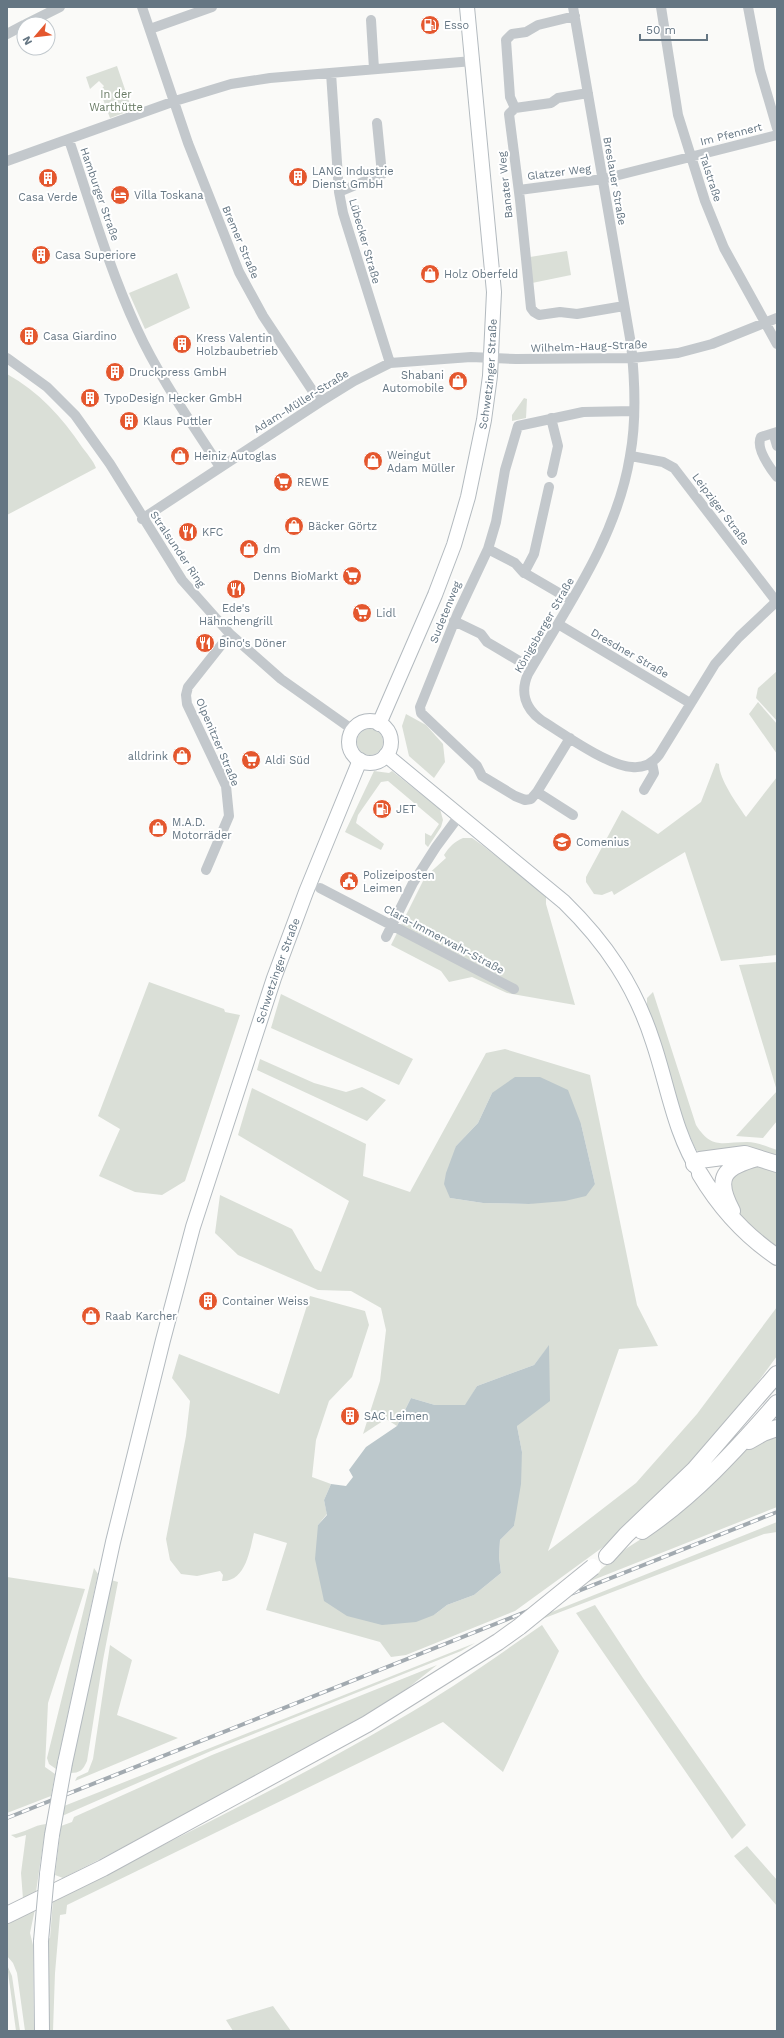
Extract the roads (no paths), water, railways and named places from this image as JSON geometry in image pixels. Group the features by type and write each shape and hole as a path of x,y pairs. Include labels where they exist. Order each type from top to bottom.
{"main road":[{"name":"Schwetzinger Straße","path":"379,724 435,595 454,545 468,497 477,457 484,420 492,357 494,292 467,7"},
{"path":"364,722 379,724 386,729 390,736 390,744 386,755 380,760 372,763 360,760 354,755 350,748 350,740 353,730 364,722"},
{"path":"386,755 564,902 589,927 607,950 636,997 646,1020 675,1118 697,1169 719,1203 763,1247 777,1257"},
{"name":"Schwetzinger Straße","path":"42,2031 41,1942 52,1835 65,1763 113,1542 163,1340 194,1227 274,978 306,892 360,760"},
{"path":"697,1169 700,1160 745,1154 777,1164"},
{"path":"697,1169 707,1174 757,1158"},
{"path":"731,1167 726,1174 724,1193 739,1224"},
{"path":"606,1556 695,1469 777,1374"},
{"path":"7,1915 110,1864 360,1728 498,1642 606,1556 649,1527 679,1503 740,1445 777,1403"},
{"path":"740,1445 751,1441 762,1433 777,1428"}],"street":[{"path":"42,16 60,7"},
{"name":"Bremer Straße","path":"142,7 188,143 239,272 263,316 320,402"},
{"path":"150,29 212,7"},
{"name":"Talstraße","path":"661,7 677,109 705,201 724,248 764,324 777,344"},
{"path":"748,7 760,70 777,128"},
{"path":"574,11 538,25 526,32 512,34 507,37 510,97 515,108 551,103 558,98 588,93"},
{"name":"Breslauer Straße","path":"574,11 632,358"},
{"path":"371,20 374,69"},
{"path":"7,34 16,30"},
{"path":"7,161 175,101 231,84 270,78 473,61"},
{"name":"Lübecker Straße","path":"331,73 339,192 343,213 390,364"},
{"name":"Banater Weg","path":"515,108 509,114 519,190 531,308 534,312 539,314 560,312 577,314 624,306"},
{"path":"339,192 382,174 377,123"},
{"name":"Im Pfennert","path":"603,179 777,135"},
{"name":"Hamburger Straße","path":"69,140 125,303 137,330 156,366 220,467"},
{"name":"Glatzer Weg","path":"519,190 603,179"},
{"name":"Wilhelm-Haug-Straße","path":"492,357 516,359 632,358 678,353 712,344 777,318"},
{"name":"Adam-Müller-Straße","path":"142,519 320,402 354,381 390,364 471,357 492,357"},
{"name":"Stralsunder Ring","path":"7,358 47,387 75,415 110,464 142,519 182,580 230,634 281,679 353,730"},
{"name":"Königsberger Straße","path":"632,358 634,411 630,456 623,490 608,532 558,624 531,668 524,687 524,696 528,708 541,720 600,755 627,767 640,767 652,762"},
{"name":"Sudetenweg","path":"537,792 531,799 522,799 482,776 477,766 420,711 420,707 454,621 477,568 488,549 496,522 500,493 517,428 520,425 586,411 634,411"},
{"path":"551,418 558,446 552,473"},
{"path":"777,432 775,439 777,446"},
{"path":"777,432 761,437 759,441 765,458 777,477"},
{"name":"Leipziger Straße","path":"630,456 658,461 674,468 776,601"},
{"path":"524,573 534,554 549,487"},
{"path":"488,549 515,563 524,573 571,600"},
{"path":"644,790 654,773 652,762 659,755 690,703 720,658 776,601"},
{"path":"454,621 481,634 487,642 531,668"},
{"name":"Dresdner Straße","path":"558,624 690,703"},
{"name":"Olpenitzer Straße","path":"206,870 229,816 228,798 226,786 187,704 186,695 188,687 230,634"},
{"path":"570,738 537,792 573,815"},
{"path":"386,937 413,883 436,847 459,816"},
{"name":"Clara-Immerwahr-Straße","path":"320,888 514,990"}],"railway":[{"path":"7,1818 777,1512"}],"place":[{"name":"Esso","path":"430,25"},
{"name":"LANG Industrie Dienst GmbH","path":"298,177"},
{"name":"Casa Verde","path":"48,178"},
{"name":"Villa Toskana","path":"120,195"},
{"name":"Casa Superiore","path":"41,255"},
{"name":"Holz Oberfeld","path":"430,274"},
{"name":"Casa Giardino","path":"29,336"},
{"name":"Kress Valentin Holzbaubetrieb","path":"182,344"},
{"name":"Druckpress GmbH","path":"115,372"},
{"name":"Shabani Automobile","path":"458,381"},
{"name":"TypoDesign Hecker GmbH","path":"90,398"},
{"name":"Klaus Puttler","path":"129,421"},
{"name":"Heiniz Autoglas","path":"180,456"},
{"name":"Weingut Adam Müller","path":"373,461"},
{"name":"REWE","path":"283,482"},
{"name":"Bäcker Görtz","path":"294,526"},
{"name":"KFC","path":"188,532"},
{"name":"dm","path":"249,549"},
{"name":"Denns BioMarkt","path":"352,576"},
{"name":"Ede's Hähnchengrill","path":"236,589"},
{"name":"Lidl","path":"362,613"},
{"name":"Bino's Döner","path":"205,643"},
{"name":"alldrink","path":"182,756"},
{"name":"Aldi Süd","path":"251,760"},
{"name":"JET","path":"382,809"},
{"name":"M.A.D. Motorräder","path":"158,828"},
{"name":"Comenius","path":"562,842"},
{"name":"Polizeiposten Leimen","path":"349,881"},
{"name":"Container Weiss","path":"208,1301"},
{"name":"Raab Karcher","path":"91,1316"},
{"name":"SAC Leimen","path":"350,1416"}],"park label":[{"name":"In der Warthütte","path":"116,100"}]}
